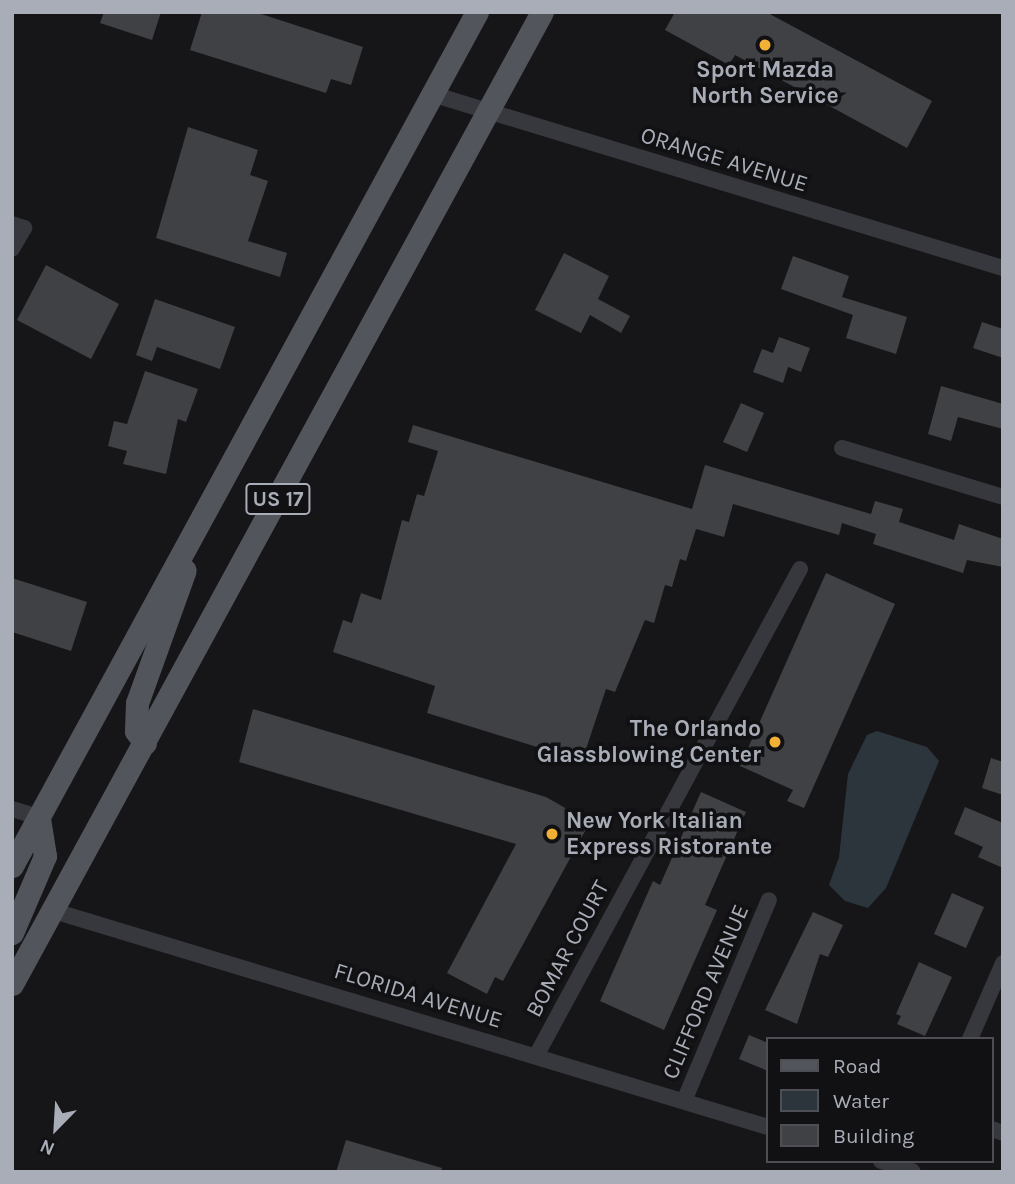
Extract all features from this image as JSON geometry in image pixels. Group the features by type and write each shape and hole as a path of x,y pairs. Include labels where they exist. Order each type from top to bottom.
{"main road":[{"name":"US 17","path":"12,866 477,12"},
{"name":"US 17","path":"12,984 540,14"},
{"path":"145,743 134,719 137,703 200,521"},
{"path":"12,933 45,856 39,817"}],"street":[{"name":"ORANGE AVENUE","path":"432,94 1003,268"},
{"path":"12,249 18,226"},
{"path":"842,448 1003,497"},
{"name":"BOMAR COURT","path":"536,1056 800,569"},
{"path":"12,809 39,817"},
{"name":"CLIFFORD AVENUE","path":"684,1101 769,900"},
{"name":"FLORIDA AVENUE","path":"54,911 766,1126"},
{"path":"971,1037 1003,963"},
{"path":"890,1163 913,1168"}],"water":[{"path":"877,731 927,747 939,761 886,888 868,908 845,901 829,885 839,857 848,774 867,735"}],"building":[{"path":"104,12 161,12 152,40 100,23"},
{"path":"202,12 255,12 363,47 351,85 331,79 326,93 190,50"},
{"path":"675,12 766,12 932,101 907,148 735,55 729,65 665,30"},
{"path":"188,127 258,150 250,175 268,181 248,241 287,253 280,277 156,238"},
{"path":"564,253 609,276 598,299 630,316 621,333 590,315 581,333 535,310"},
{"path":"793,256 849,276 842,297 907,317 896,354 846,338 853,315 781,289"},
{"path":"46,265 119,304 91,359 17,320"},
{"path":"155,299 235,327 220,369 157,347 152,361 136,355"},
{"path":"982,322 1003,329 1003,358 973,348"},
{"path":"779,337 810,348 801,372 788,367 783,383 753,372 762,349 773,353"},
{"path":"145,371 198,389 186,422 178,419 166,474 123,464 127,451 108,446 114,421 127,424"},
{"path":"941,386 1003,404 1003,429 958,417 951,441 928,434"},
{"path":"741,403 764,413 747,452 723,442"},
{"path":"413,425 692,509 705,465 871,514 875,501 903,509 899,522 954,540 959,524 1003,539 1003,567 967,560 963,573 873,544 876,534 842,523 839,535 733,504 724,537 696,529 686,561 680,559 672,587 665,585 654,623 645,620 615,692 606,689 582,761 427,713 435,686 333,652 343,620 352,623 361,593 381,600 402,520 409,522 417,494 424,496 438,451 408,442"},
{"path":"826,573 895,604 804,808 787,801 793,790 740,766"},
{"path":"12,578 87,602 71,651 12,632"},
{"path":"253,709 546,797 590,822 503,981 495,977 487,994 447,973 516,844 239,762"},
{"path":"991,758 1003,762 1003,795 982,788"},
{"path":"701,792 746,812 705,905 717,910 664,1030 600,1001 653,881 660,885"},
{"path":"965,807 1003,823 1003,868 978,857 983,847 954,834"},
{"path":"952,893 984,907 966,948 934,934"},
{"path":"813,912 843,925 828,957 820,954 797,1024 765,1010"},
{"path":"919,962 952,977 925,1036 897,1024 901,1016 896,1014"},
{"path":"749,1035 766,1042 766,1070 739,1059"},
{"path":"346,1140 442,1168 441,1172 336,1172"}],"place":[{"name":"Sport Mazda North Service","path":"765,45"},
{"name":"The Orlando Glassblowing Center","path":"775,742"},
{"name":"New York Italian Express Ristorante","path":"552,834"}]}
